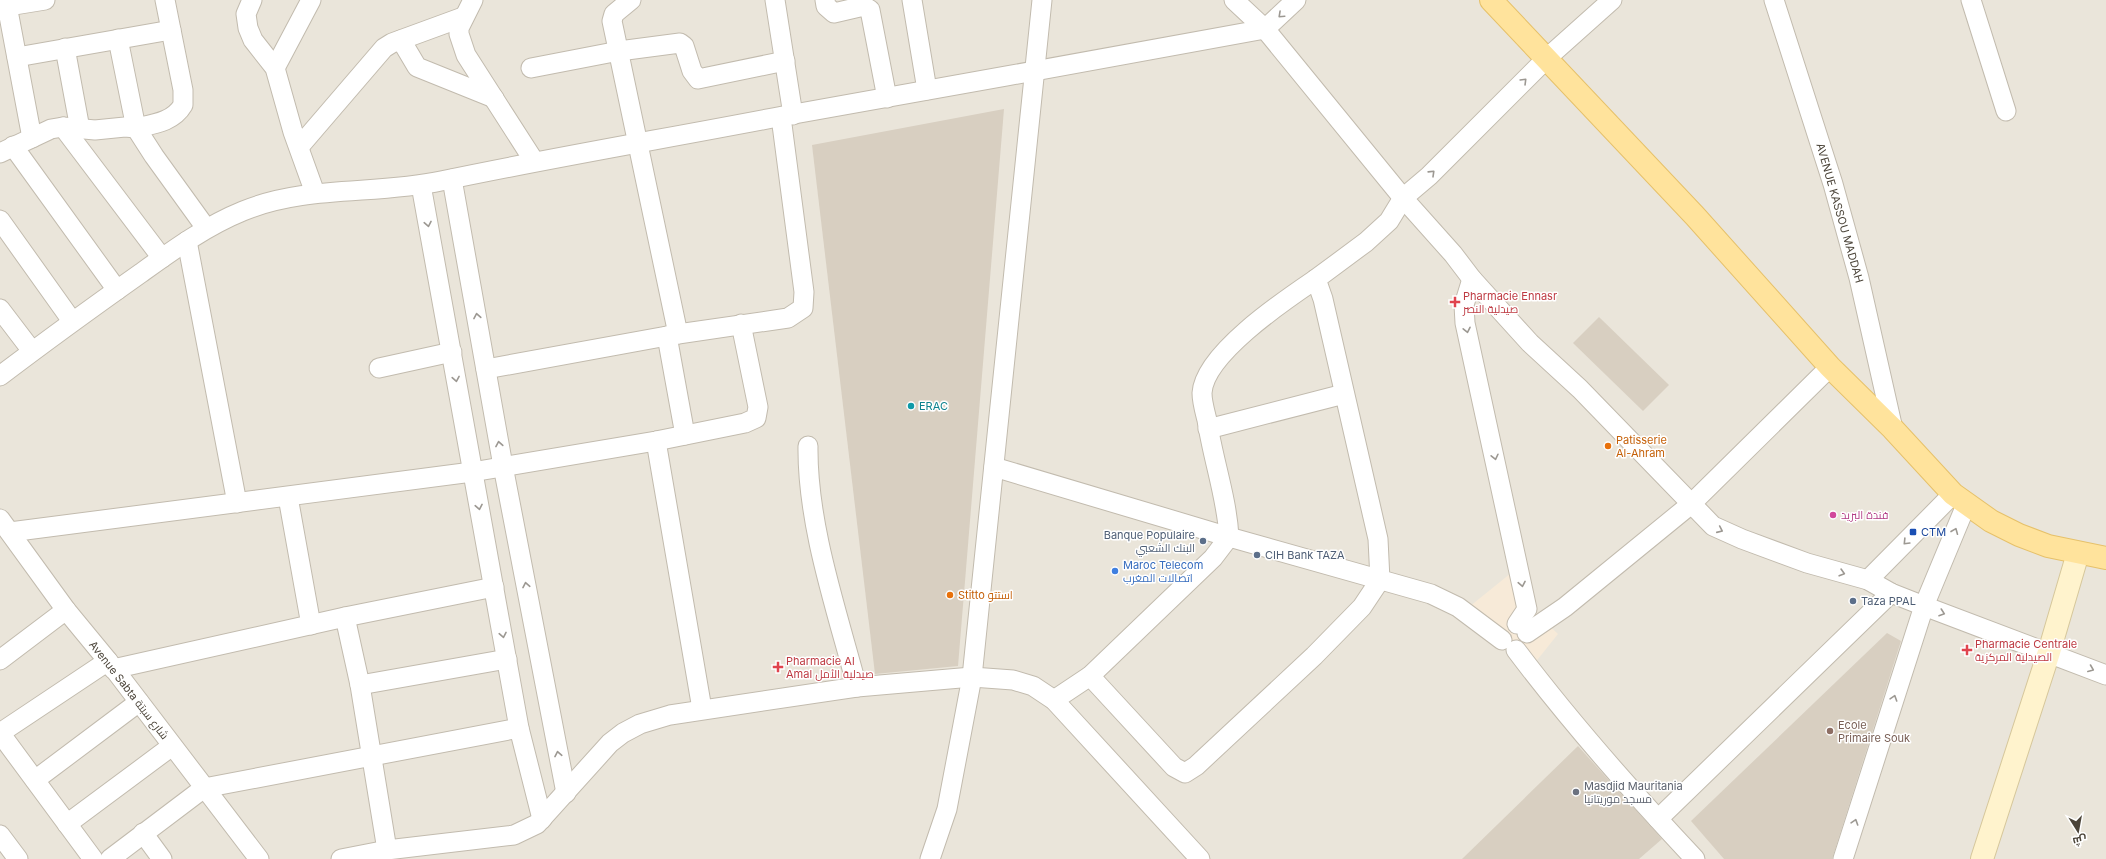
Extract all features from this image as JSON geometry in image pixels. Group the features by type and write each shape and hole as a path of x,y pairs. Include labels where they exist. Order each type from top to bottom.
{"main road":[{"path":"1491,0 1710,233 1830,367 1893,429 1959,500 1991,521 2019,535 2048,546 2106,558"}],"street":[{"path":"32,138 7,3 45,0"},
{"path":"117,290 7,150 51,129 71,128 95,130 125,127 136,128 167,120 174,116 183,104 183,90 165,0"},
{"path":"252,0 246,14 248,28 253,40 275,68 299,147 315,193"},
{"path":"275,68 311,0"},
{"path":"473,0 463,17 459,28 459,34 466,55 534,161"},
{"path":"631,0 619,9 612,18 639,143 672,335 685,435"},
{"path":"486,368 672,335 788,318 803,308 804,292 787,116 785,61 775,0"},
{"path":"825,0 826,6 834,13 864,6 870,10 887,98"},
{"path":"912,0 927,90"},
{"path":"930,859 946,809 972,677 1042,0"},
{"path":"1234,0 1265,29 1403,198 1454,254 1472,279 1530,343 1580,389 1690,505 1712,526 1742,540 1808,563 1868,580 1891,593 2106,675"},
{"path":"0,376 72,321 206,228 242,211 268,202 315,193 353,192 421,185 534,161 1034,72 1265,29 1296,0"},
{"path":"1054,700 1090,676 1213,558 1229,537 1228,516 1208,429 1202,393 1210,372 1219,357 1232,343 1261,319 1366,242 1389,221 1403,198 1429,176 1547,58 1612,0"},
{"name":"AVENUE KASSOU MADDAH","path":"1774,0 1833,184 1857,271 1893,429"},
{"path":"1971,0 2006,111"},
{"path":"299,147 384,48 401,40 463,17"},
{"path":"17,56 171,30"},
{"path":"118,39 136,128 154,156 206,228"},
{"path":"401,40 417,67 494,98"},
{"path":"531,68 619,51 683,44 692,71 698,79 785,61"},
{"path":"65,48 71,128 162,258"},
{"path":"452,179 503,466 566,793"},
{"path":"421,185 452,352 472,472 520,728 542,819"},
{"path":"0,220 72,321"},
{"path":"187,241 237,503"},
{"path":"1090,676 1174,767 1186,773 1196,766 1314,656 1362,607 1380,580 1378,539 1323,299 1316,279"},
{"path":"1472,279 1464,305 1465,322 1527,609 1522,629"},
{"path":"0,308 32,351"},
{"path":"5,526 237,503 472,472 656,441 745,423 756,418 758,407 741,324"},
{"path":"378,368 452,352"},
{"path":"1509,645 1504,629 1510,625 1522,629 1565,607 1690,505 1830,367"},
{"path":"1208,429 1344,394"},
{"path":"656,441 702,710"},
{"path":"808,446 808,474 816,527 857,687"},
{"path":"994,467 1229,537 1431,594 1458,607 1509,645 1658,820 1695,859"},
{"path":"288,496 311,625"},
{"path":"1868,580 1959,500"},
{"path":"1843,859 1959,500"},
{"name":"Avenue Sabta شارع سبتة","path":"5,526 66,610 111,665 259,859"},
{"path":"1982,859 2049,652 2078,553"},
{"path":"93,859 0,733 111,665 494,587"},
{"path":"1658,820 1891,593"},
{"path":"3,650 66,610"},
{"path":"345,617 360,685 387,850"},
{"path":"360,685 507,659"},
{"path":"341,859 387,850 514,835 530,829 542,819 610,743 623,733 653,719 702,710 857,687 972,677 1014,680 1033,686 1054,700 1200,859"},
{"path":"35,780 139,702"},
{"path":"110,859 204,788 520,728"},
{"path":"67,824 172,746"},
{"path":"143,833 162,859"},
{"path":"0,835 18,859"}],"shaded area":[{"path":"0,0 2106,0 2106,859 0,859"},
{"path":"1516,569 1523,601 1558,634 1530,669 1464,611"}],"building":[{"name":"ERAC","path":"1004,109 958,666 875,674 812,145"},
{"path":"1599,317 1669,385 1643,411 1573,343"},
{"name":"Ecole Primaire Souk","path":"1887,633 1901,641 1832,859 1724,859 1691,821"},
{"name":"Masdjid Mauritania مسجد موريتانيا","path":"1578,746 1662,839 1639,859 1462,859"}],"place":[{"name":"Pharmacie Ennasr صيدلية النصر","path":"1455,302"},
{"name":"ERAC","path":"911,406"},
{"name":"Patisserie Al-Ahram","path":"1608,446"},
{"name":"فندة البريد","path":"1833,515"},
{"name":"CTM","path":"1913,532"},
{"name":"Banque Populaire البنك الشعبي","path":"1203,541"},
{"name":"CIH Bank TAZA","path":"1257,555"},
{"name":"Maroc Telecom اتصالات المغرب","path":"1115,571"},
{"name":"Stitto استتو","path":"950,595"},
{"name":"Taza PPAL","path":"1853,601"},
{"name":"Pharmacie Centrale الصيدلية المركزية","path":"1967,650"},
{"name":"Pharmacie Al Amal صيدلية الأمل","path":"778,667"},
{"name":"Ecole Primaire Souk","path":"1830,731"},
{"name":"Masdjid Mauritania مسجد موريتانيا","path":"1576,792"}]}
